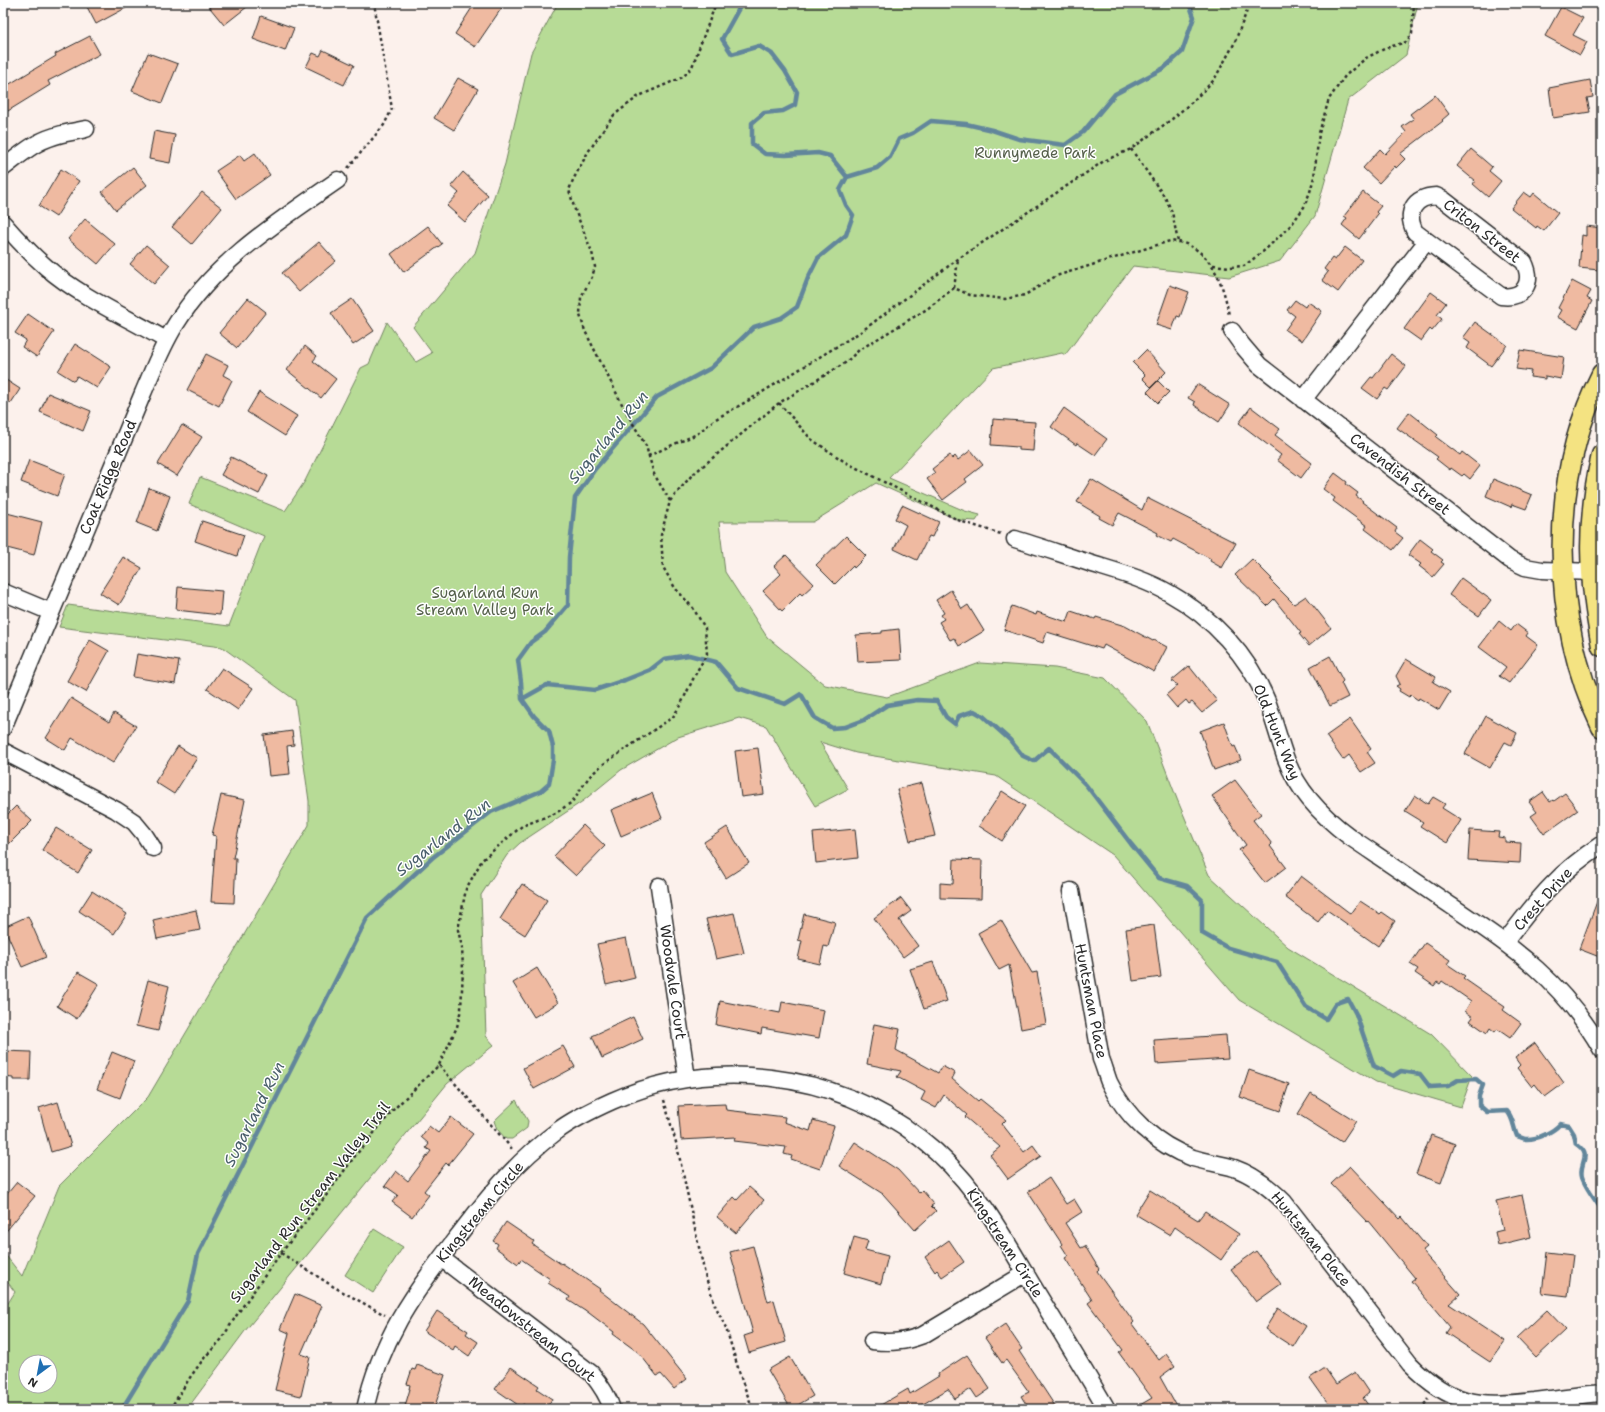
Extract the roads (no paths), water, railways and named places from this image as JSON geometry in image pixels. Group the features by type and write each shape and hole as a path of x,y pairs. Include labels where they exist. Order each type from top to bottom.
{"main road":[{"path":"1602,374 1588,406 1572,459 1564,516 1563,571 1570,629 1576,656 1594,710 1602,727"},
{"path":"1602,456 1593,503 1591,532 1592,589 1602,646"}],"street":[{"path":"3,168 43,140 65,133 86,129"},
{"name":"Coat Ridge Road","path":"3,728 143,393 166,340 176,323 197,294 220,268 245,247 338,180"},
{"name":"Criton Street","path":"1427,196 1436,196 1444,200 1524,262 1528,271 1528,280 1524,289 1517,295 1509,297 1501,296 1426,242 1415,232 1410,224 1410,215 1413,206 1419,200 1427,196"},
{"path":"3,223 22,245 74,288 166,340"},
{"path":"1303,400 1426,242"},
{"name":"Cavendish Street","path":"1232,331 1259,365 1510,560 1525,567 1542,570 1591,572"},
{"name":"Old Hunt Way","path":"1015,539 1142,580 1169,592 1194,608 1217,628 1237,650 1252,672 1266,700 1286,760 1297,782 1314,805 1332,824 1505,942 1545,975 1570,1001 1602,1050"},
{"path":"3,592 51,612"},
{"path":"3,751 122,814 134,822 144,834 152,848"},
{"name":"Crest Drive","path":"1505,942 1530,909 1552,884 1578,861 1602,844"},
{"name":"Woodvale Court","path":"659,886 688,1079"},
{"name":"Huntsman Place","path":"1070,891 1101,1059 1109,1082 1121,1103 1135,1120 1152,1136 1171,1148 1192,1157 1235,1168 1270,1188 1284,1202 1410,1364 1424,1378 1442,1391 1460,1399 1480,1404 1501,1404 1602,1393"},
{"name":"Kingstream Circle","path":"365,1409 368,1393 381,1356 397,1322 416,1291 501,1182 532,1150 559,1130 589,1111 624,1096 659,1084 726,1075 762,1077 797,1082 828,1090 868,1106 920,1138 946,1161 970,1187 994,1221 1108,1409"},
{"name":"Meadowstream Court","path":"441,1258 591,1373 602,1386 610,1401 612,1409"},
{"path":"872,1340 888,1343 900,1342 923,1334 1026,1273"}],"waterway":[{"path":"742,3 722,39 732,54 759,46 772,54 785,71 797,92 795,105 783,111 764,113 752,123 752,144 765,154 786,155 818,153 830,156 847,177"},
{"name":"Sugarland Run","path":"122,1409 188,1301 198,1254 367,918 432,858 491,812 541,791 549,784 553,760 553,747 549,731 534,716 522,699 518,660 531,642 545,632 568,605 569,557 575,498 595,469 657,397 711,368 754,327 781,318 797,307 808,278 818,258 846,235 853,215 846,205 840,190 847,177 877,168 890,157 899,139 913,133 931,121 966,124 992,130 1019,139 1065,145 1083,132 1115,94 1164,68 1182,52 1194,17 1189,3"},
{"path":"522,699 547,685 595,690 650,670 664,659 689,655 716,662 738,688 785,704 801,694 815,718 832,728 845,727 864,720 887,705 917,700 937,701 946,717 955,724 959,716 974,711 983,716 1010,740 1023,756 1034,761 1049,748 1086,785 1159,878 1187,886 1202,900 1202,933 1228,948 1277,962 1306,1007 1326,1019 1336,1003 1348,999 1356,1014 1374,1066 1393,1076 1401,1071 1420,1074 1430,1087 1448,1086 1458,1080 1476,1079 1483,1085 1479,1096 1479,1105 1487,1112 1507,1111 1512,1120 1517,1136 1523,1138 1531,1139 1540,1136 1553,1130 1560,1124 1569,1126 1574,1134 1576,1144 1584,1152 1585,1156 1581,1172 1583,1181 1602,1210"}],"park label":[{"name":"Runnymede Park","path":"1035,153"},
{"name":"Sugarland Run Stream Valley Park","path":"485,602"}]}
